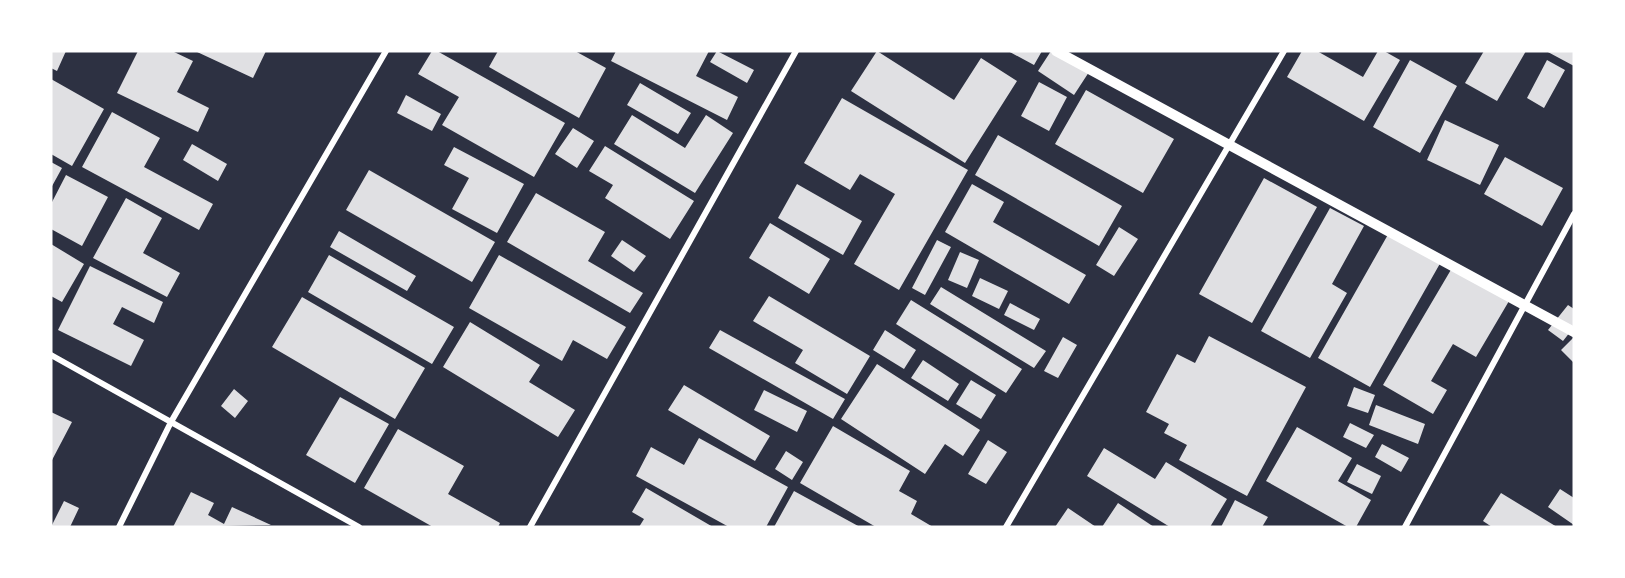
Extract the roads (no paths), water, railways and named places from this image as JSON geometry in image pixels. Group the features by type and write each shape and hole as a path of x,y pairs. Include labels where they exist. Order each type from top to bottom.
{"street":[{"path":"119,527 171,422 386,51"},
{"path":"530,527 796,51"},
{"path":"1056,51 1574,332"},
{"path":"1006,527 1284,51"},
{"path":"1405,527 1574,214"},
{"path":"51,355 359,527"}]}
